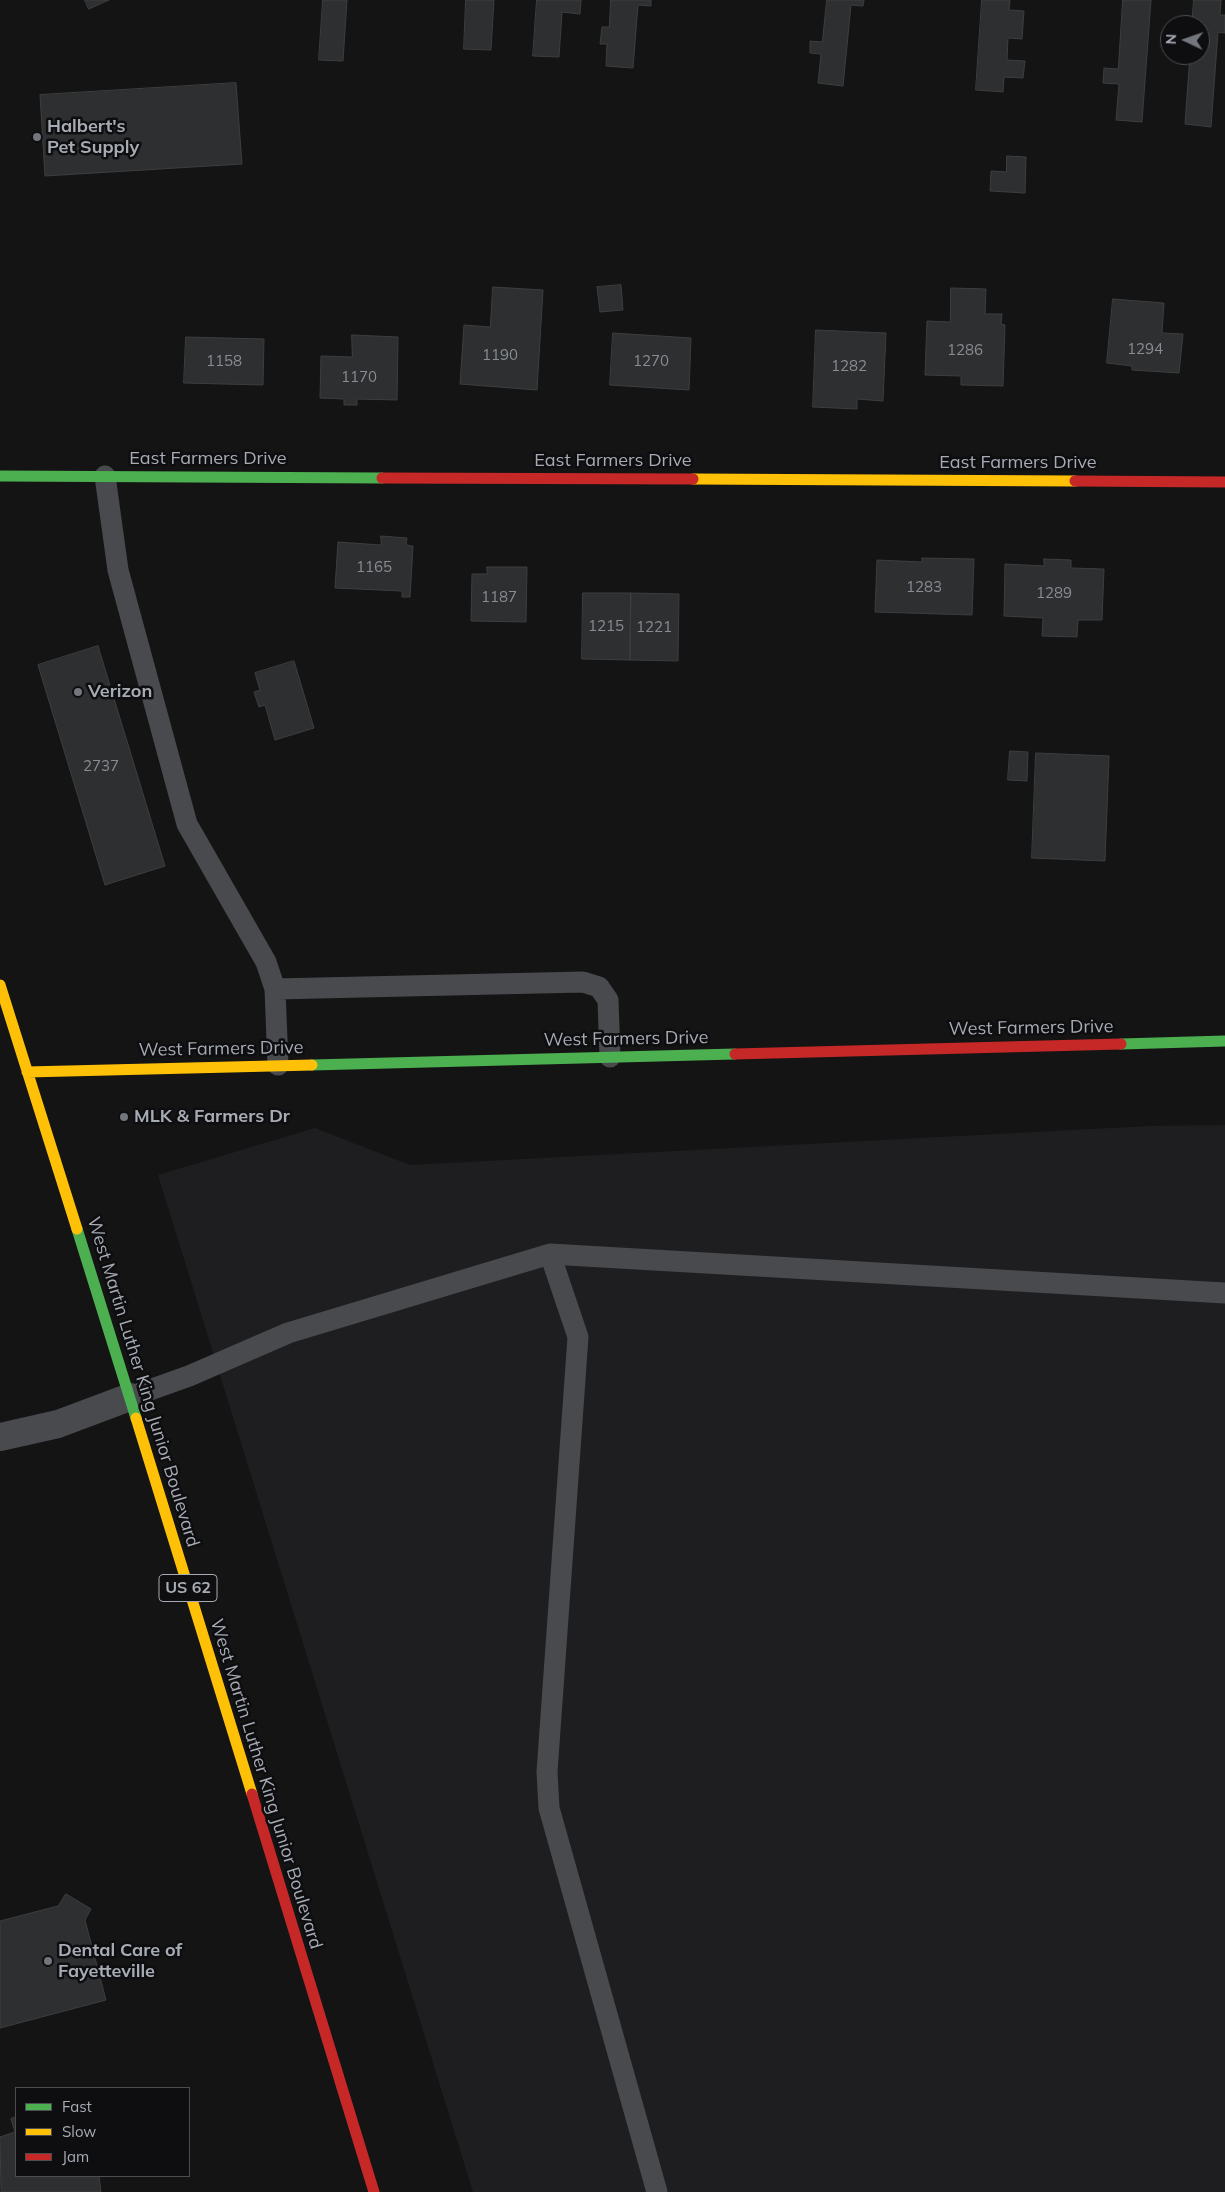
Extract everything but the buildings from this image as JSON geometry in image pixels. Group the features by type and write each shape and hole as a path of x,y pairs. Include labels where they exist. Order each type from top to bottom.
{"main road":[{"name":"East Farmers Drive","path":"0,476 1225,482"},
{"name":"West Martin Luther King Junior Boulevard","path":"0,985 130,1397 374,2192"},
{"name":"West Farmers Drive","path":"27,1072 1225,1041"}],"street":[{"path":"0,1437 58,1424 130,1397"}],"lane":[{"path":"105,476 118,570 187,824 266,962 275,989 278,1065"},
{"path":"275,989 583,982 599,987 608,1000 610,1057"},
{"path":"130,1397 189,1376 288,1333 550,1254 1225,1293"},
{"path":"550,1254 578,1337 547,1772 549,1808 657,2192"}],"shaded area":[{"path":"1225,1125 1225,2192 473,2192 158,1175 315,1128 410,1165 1149,1126"}],"traffic: fast":[{"path":"0,476 382,478"},
{"path":"1121,1044 1225,1041"},
{"path":"312,1065 735,1054"},
{"path":"77,1229 136,1418"}],"traffic: slow":[{"path":"693,479 1075,481"},
{"path":"0,985 77,1229"},
{"path":"27,1072 312,1065"},
{"path":"136,1418 252,1794"}],"traffic: jam":[{"path":"382,478 693,479"},
{"path":"1075,481 1225,482"},
{"path":"735,1054 1121,1044"},
{"path":"252,1794 374,2192"}],"place":[{"name":"Halbert's Pet Supply","path":"37,137"},
{"name":"Verizon","path":"78,692"},
{"name":"MLK & Farmers Dr","path":"124,1117"},
{"name":"Dental Care of Fayetteville","path":"48,1961"}]}
